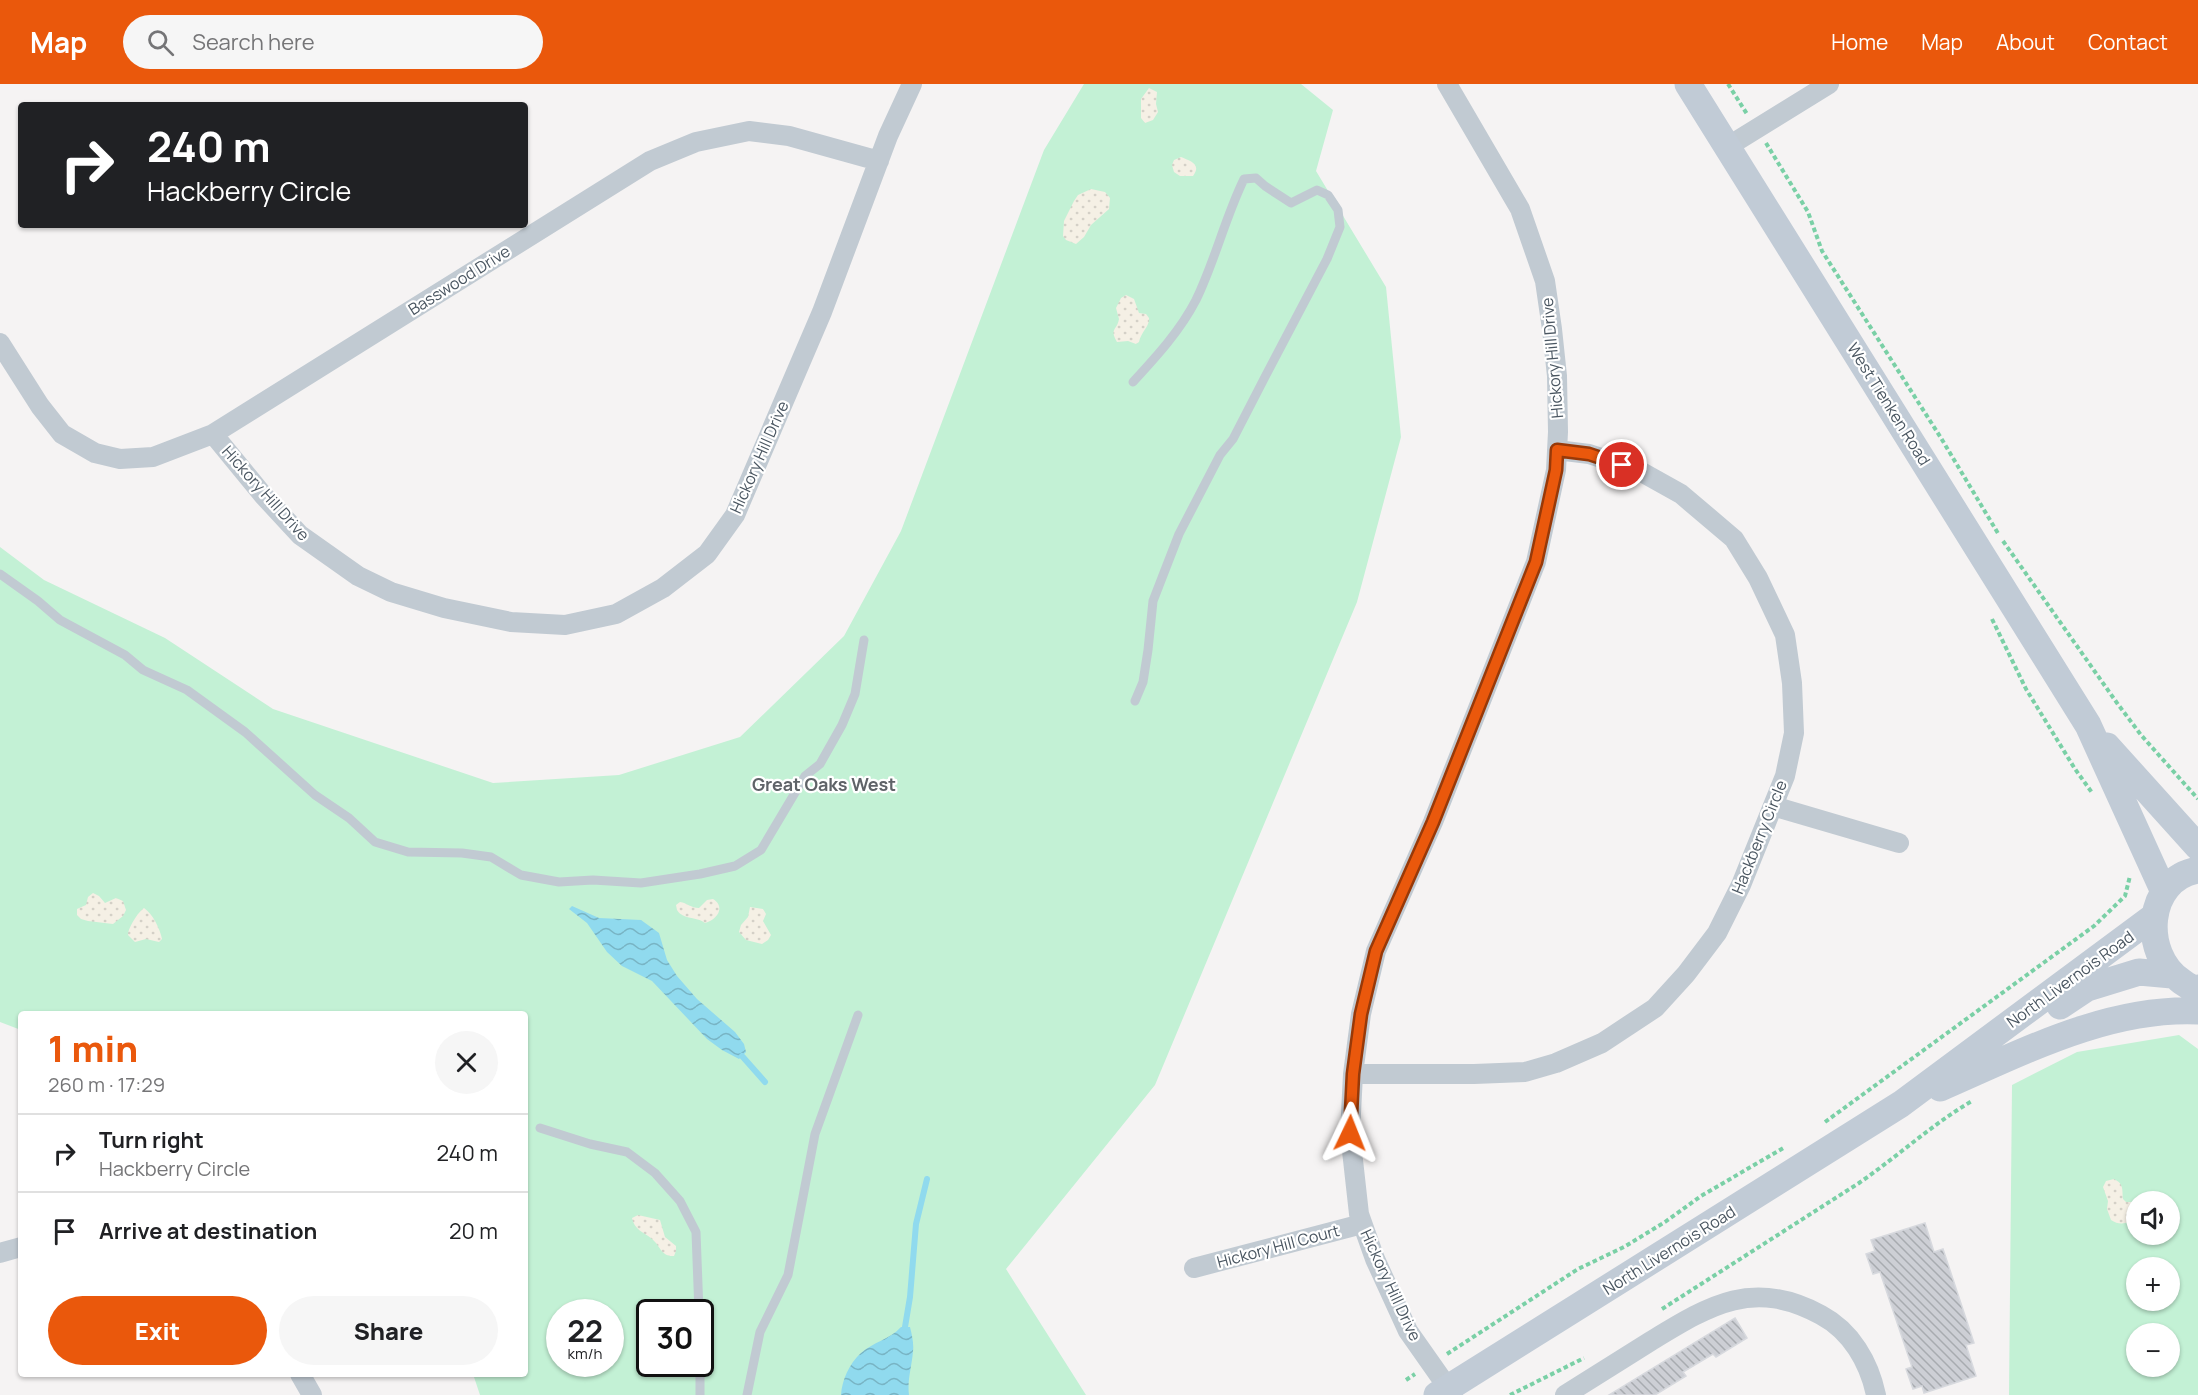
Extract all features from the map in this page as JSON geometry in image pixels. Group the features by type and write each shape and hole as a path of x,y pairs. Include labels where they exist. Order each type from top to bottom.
{"main road":[{"name":"West Tienken Road","path":"1688,84 2088,725 2164,892"},
{"name":"West Tienken Road","path":"2088,725 2198,847"},
{"path":"1988,1067 2055,1039 2127,1017 2192,992 2154,941 2153,917 2164,892 2176,880 2198,870"},
{"name":"North Livernois Road","path":"1446,1393 1901,1104 2153,917"},
{"name":"North Livernois Road","path":"1901,1104 1988,1067 2017,1040 2061,1005 2087,988 2139,972 2192,992"}],"street":[{"name":"Hickory Hill Drive","path":"213,434 300,535 358,576 391,592 444,608 511,622 565,625 616,614 663,588 707,555 735,514 822,312 879,161 912,84"},
{"name":"Hickory Hill Drive","path":"1446,1393 1431,1364 1408,1331 1375,1259 1359,1214 1350,1133 1353,1074 1361,1014 1376,951 1433,822 1536,562 1556,470 1557,450 1557,375 1545,280 1520,209 1447,84"},
{"path":"1727,147 1829,84"},
{"name":"Basswood Drive","path":"0,343 40,406 62,434 95,453 120,459 153,457 213,434 650,162 696,142 749,131 789,136 879,161"},
{"name":"Hackberry Circle","path":"1353,1074 1524,1072 1602,1043 1655,1008 1686,974 1717,933 1741,885 1785,776 1794,733 1792,683 1785,636 1758,578 1734,540 1681,494 1638,470 1589,454 1557,450"},
{"path":"1773,806 1899,843"},
{"name":"Hickory Hill Court","path":"1194,1268 1362,1224"},
{"path":"0,1253 18,1248"},
{"path":"1569,1394 1697,1313 1739,1298 1772,1297 1799,1303 1826,1317 1847,1335 1864,1357 1876,1395"},
{"path":"302,1377 312,1395"}],"lane":[{"path":"1133,382 1166,345 1195,301 1232,204 1244,179 1256,178 1291,203 1317,190 1328,195 1338,210 1340,227 1327,259 1233,439 1220,455 1179,534 1153,601 1143,682 1135,700"},
{"path":"0,574 60,620 125,655 143,670 188,690 236,725 315,795 350,818 375,842 408,852 491,856 521,875 559,882 593,880 641,883 700,874 735,866 761,850 805,776 820,764 842,725 855,694 864,640"},
{"path":"747,1395 760,1332 788,1275 815,1134 858,1015"},
{"path":"540,1128 590,1144 627,1152 655,1173 680,1201 696,1232 699,1299"},
{"path":"700,1377 700,1395"}],"path":[{"path":"1728,84 1808,212 1822,251 1941,438 2003,542 2116,703 2198,799"},
{"path":"1992,617 2026,689 2093,795"},
{"path":"1815,1128 2094,927 2125,896 2131,878 2129,867"},
{"path":"1657,1313 1885,1165 1932,1126 1976,1099"},
{"path":"1406,1380 1551,1285 1624,1247 1701,1196 1787,1146"},
{"path":"1510,1395 1586,1357"}],"green space":[{"path":"1084,84 1301,84 1333,110 1316,171 1386,287 1401,437 1357,602 1155,1085 1006,1269 1086,1395 480,1395 474,1377 528,1377 528,1011 18,1011 18,1029 0,1022 0,547 44,580 165,638 273,709 493,783 619,775 740,737 844,636 901,531 1044,150"},
{"path":"2179,1035 2198,1049 2198,1395 2009,1395 2012,1085 2077,1052"}],"sand":[{"path":"1149,88 1157,92 1158,112 1153,120 1145,123 1141,118 1141,99"},
{"path":"1181,157 1196,166 1193,176 1180,176 1174,172 1172,165 1174,160"},
{"path":"1091,189 1105,192 1110,198 1109,209 1091,225 1084,237 1076,244 1066,240 1063,236 1064,221 1078,195"},
{"path":"1126,295 1134,299 1139,313 1146,314 1149,318 1136,344 1128,341 1117,342 1114,334 1119,319 1116,308 1121,298"},
{"path":"93,893 105,903 116,898 123,901 126,910 123,916 113,924 81,919 77,915 77,909 86,905 88,897"},
{"path":"713,899 719,906 718,913 705,923 683,915 677,910 676,905 680,902 699,908 707,900"},
{"path":"750,907 763,909 766,914 763,921 771,935 762,944 746,940 739,932 741,925 748,917"},
{"path":"144,908 158,926 162,939 159,942 146,939 135,942 128,935 134,920"},
{"path":"2114,1179 2121,1185 2123,1199 2126,1202 2126,1223 2121,1224 2111,1220 2103,1187 2106,1181"},
{"path":"638,1215 660,1220 665,1237 676,1246 674,1256 663,1253 655,1241 637,1228 632,1218"}],"water":[{"path":"572,906 599,918 641,920 659,933 667,960 677,976 697,999 735,1032 744,1044 746,1052 739,1059 707,1039 652,981 622,966 607,952 587,923 569,909"},
{"path":"901,1327 910,1327 913,1342 909,1395 841,1395 847,1372 857,1357"}],"building":[{"path":"1925,1223 1934,1252 1943,1249 1974,1343 1966,1345 1976,1376 1924,1393 1922,1386 1913,1389 1906,1369 1912,1367 1880,1272 1873,1274 1866,1254 1875,1251 1871,1240"},
{"path":"1735,1318 1747,1338 1716,1357 1713,1354 1683,1372 1686,1376 1655,1395 1609,1395"}],"waterway":[{"path":"742,1056 765,1082"},
{"path":"905,1327 916,1224 927,1179"}],"district":[{"name":"Great Oaks West","path":"824,785"}],"route":[{"path":"1350,1133 1353,1074 1361,1014 1376,951 1433,822 1536,562 1556,470 1557,450 1589,454 1622,465"}]}
